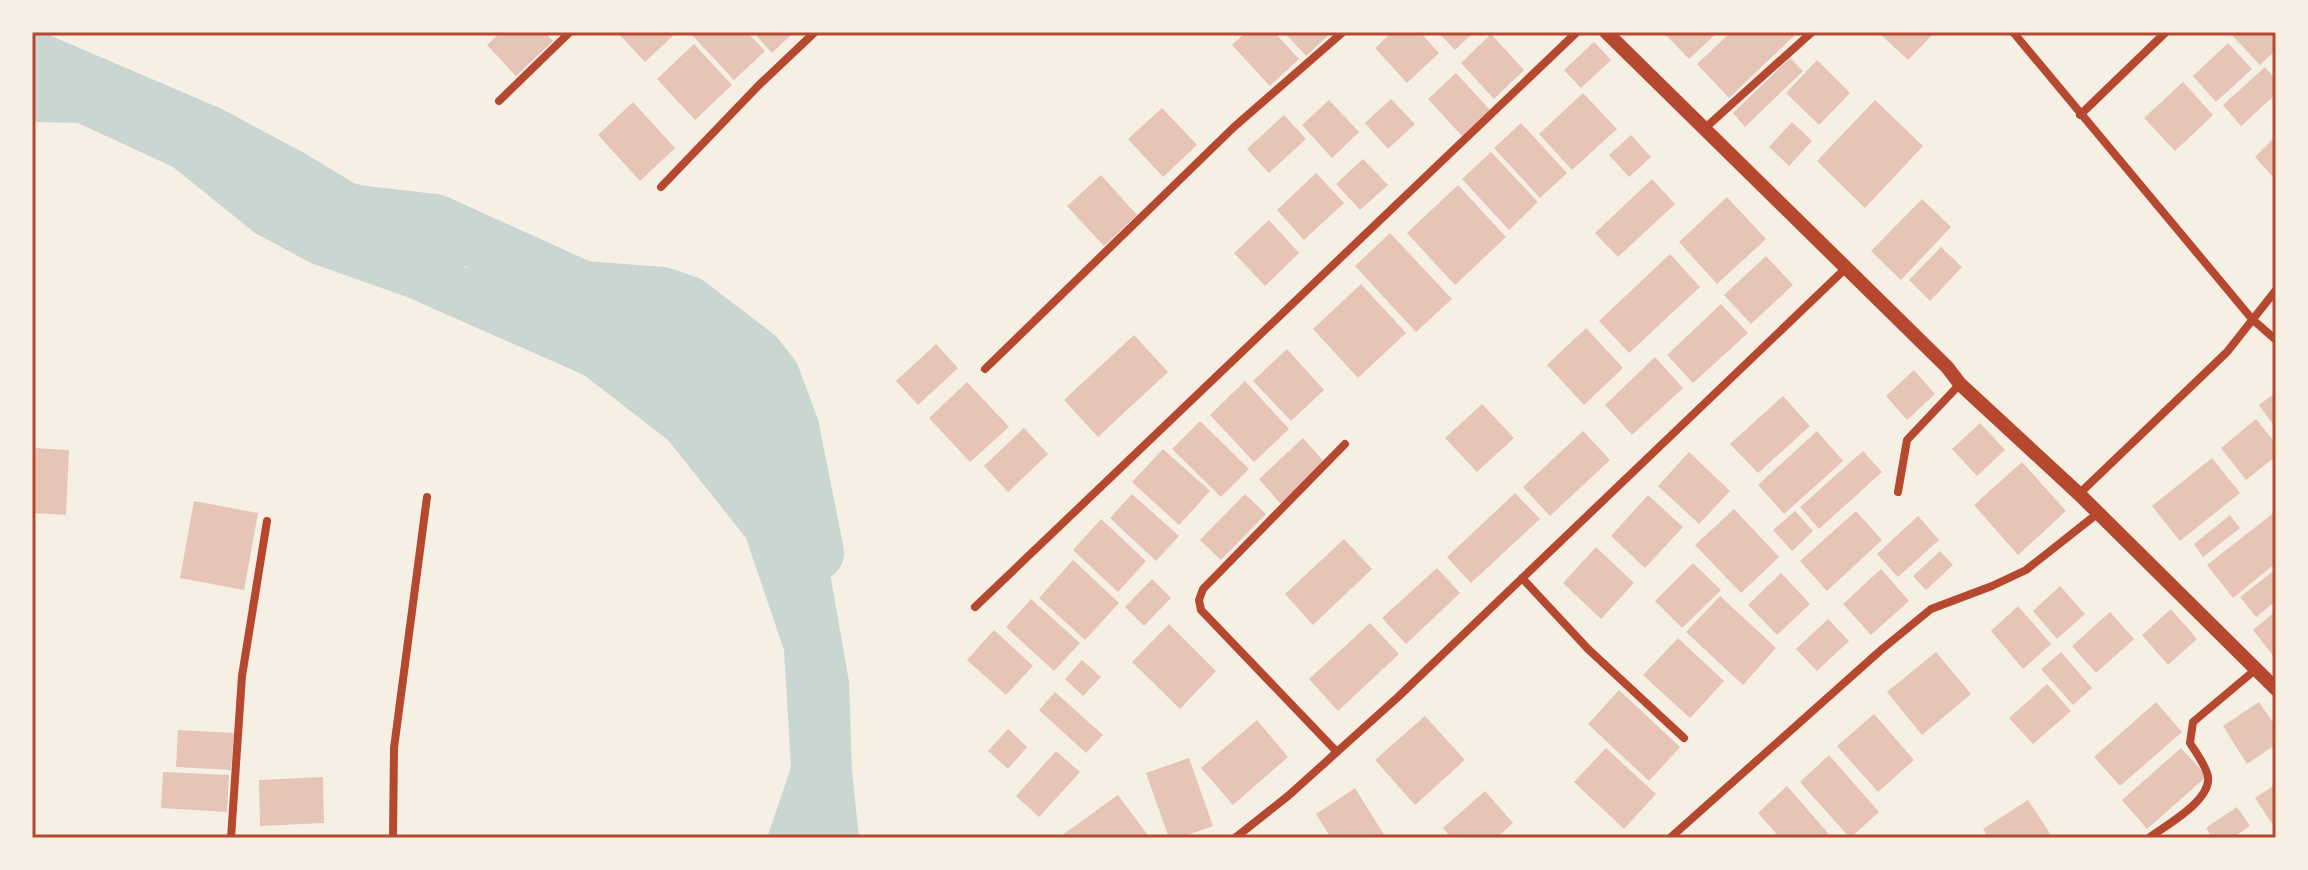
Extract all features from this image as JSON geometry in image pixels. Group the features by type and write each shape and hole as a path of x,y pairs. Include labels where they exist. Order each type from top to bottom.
{"street":[{"path":"499,101 570,32"},
{"path":"661,187 815,32"},
{"path":"985,369 1234,127 1343,32"},
{"path":"975,607 1577,32"},
{"path":"1606,32 1947,367 1960,384 2079,494 2276,689"},
{"path":"1704,129 1812,32"},
{"path":"2013,32 2252,319 2276,340"},
{"path":"2080,115 2166,32"},
{"path":"1235,838 1337,752 1846,268"},
{"path":"2079,494 2227,352 2276,290"},
{"path":"1898,492 1907,440 1960,384"},
{"path":"1337,752 1201,610 1199,600 1203,589 1345,444"},
{"path":"393,838 394,748 427,497"},
{"path":"1670,838 1931,609 2026,570 2097,514"},
{"path":"231,838 242,676 267,521"},
{"path":"1522,578 1588,649 1684,738"},
{"path":"2149,838 2198,802 2205,791 2209,779 2206,768 2190,743 2193,722 2255,670"}],"shaded area":[{"path":"32,32 42,32 222,109 306,154 400,211 466,268 591,269 690,325 768,407 821,521 849,682 852,771 859,838 767,838 791,767 784,650 746,538 668,440 584,375 407,297 311,263 255,233 173,167 78,123 32,122"}],"building":[{"path":"501,32 544,32 553,41 516,76 487,45"},
{"path":"617,32 677,32 645,62"},
{"path":"689,32 747,32 765,51 734,80"},
{"path":"753,32 794,32 772,53"},
{"path":"1246,32 1274,32 1299,59 1270,86 1232,45"},
{"path":"1284,32 1332,32 1306,56"},
{"path":"1392,32 1420,32 1439,53 1407,83 1375,48"},
{"path":"1438,32 1474,32 1455,50"},
{"path":"1663,32 1718,32 1689,59"},
{"path":"1731,32 1798,32 1729,98 1697,64"},
{"path":"1878,32 1935,32 1908,60"},
{"path":"2229,32 2276,32 2276,50 2260,65"},
{"path":"1491,34 1524,70 1494,99 1461,63"},
{"path":"1594,42 1611,60 1581,88 1564,70"},
{"path":"2228,43 2252,69 2216,102 2193,76"},
{"path":"694,44 732,85 695,120 657,79"},
{"path":"1790,58 1803,71 1745,127 1733,113"},
{"path":"1817,60 1850,93 1819,125 1786,93"},
{"path":"2265,67 2276,80 2276,94 2241,126 2223,105"},
{"path":"1456,73 1490,110 1462,136 1428,99"},
{"path":"2183,82 2213,115 2175,151 2144,118"},
{"path":"1583,93 1617,129 1572,170 1539,134"},
{"path":"1391,99 1415,124 1388,149 1365,123"},
{"path":"1329,100 1359,132 1332,158 1302,125"},
{"path":"1875,100 1923,146 1865,208 1817,161"},
{"path":"633,102 675,148 640,181 598,135"},
{"path":"1162,108 1197,145 1163,177 1128,139"},
{"path":"1284,115 1306,139 1269,173 1247,149"},
{"path":"1792,122 1812,141 1789,166 1769,147"},
{"path":"1521,123 1567,173 1540,198 1494,148"},
{"path":"1631,135 1651,157 1629,177 1609,155"},
{"path":"2276,136 2276,180 2255,157"},
{"path":"1491,152 1538,202 1509,230 1462,179"},
{"path":"1363,159 1388,185 1360,210 1336,184"},
{"path":"1316,173 1344,203 1304,240 1277,210"},
{"path":"1101,175 1137,215 1104,246 1067,206"},
{"path":"1652,179 1675,204 1618,257 1595,233"},
{"path":"1458,185 1506,237 1455,285 1407,233"},
{"path":"1727,197 1766,239 1717,284 1679,242"},
{"path":"1922,199 1951,227 1901,280 1871,251"},
{"path":"1269,220 1299,253 1265,286 1234,253"},
{"path":"1390,233 1452,299 1416,332 1355,266"},
{"path":"1941,247 1962,267 1930,301 1909,280"},
{"path":"1670,254 1700,287 1629,353 1599,321"},
{"path":"1766,256 1793,285 1751,324 1724,295"},
{"path":"1361,284 1406,333 1358,378 1313,329"},
{"path":"1721,304 1748,333 1693,383 1667,355"},
{"path":"1586,328 1623,368 1584,405 1547,365"},
{"path":"1134,335 1168,372 1098,437 1064,400"},
{"path":"936,344 958,368 918,405 896,381"},
{"path":"1287,349 1324,390 1291,421 1253,381"},
{"path":"1655,357 1683,388 1632,435 1605,405"},
{"path":"1914,370 1935,394 1907,420 1886,396"},
{"path":"1245,381 1289,429 1254,462 1210,415"},
{"path":"967,382 1009,427 970,462 929,418"},
{"path":"2276,392 2276,424 2274,426 2259,405"},
{"path":"1783,396 1810,426 1758,473 1730,444"},
{"path":"1482,404 1514,438 1477,472 1445,438"},
{"path":"2256,419 2276,444 2276,456 2246,480 2221,448"},
{"path":"1200,421 1249,469 1221,497 1172,449"},
{"path":"1980,423 2005,450 1977,476 1952,449"},
{"path":"1024,428 1048,454 1008,492 984,466"},
{"path":"1583,431 1610,460 1550,516 1523,487"},
{"path":"1817,431 1843,461 1784,514 1758,485"},
{"path":"1303,438 1325,463 1281,504 1259,479"},
{"path":"34,448 69,450 66,515 32,513"},
{"path":"1163,449 1210,491 1179,525 1132,482"},
{"path":"1863,451 1882,472 1819,529 1800,507"},
{"path":"1689,452 1730,491 1699,524 1658,486"},
{"path":"2212,458 2240,493 2180,541 2152,506"},
{"path":"2022,462 2066,511 2018,555 1974,505"},
{"path":"1515,493 1540,519 1471,583 1447,557"},
{"path":"1132,494 1179,536 1156,561 1110,518"},
{"path":"1245,494 1266,514 1221,560 1200,540"},
{"path":"1648,495 1683,527 1645,568 1611,536"},
{"path":"194,501 258,513 244,590 180,578"},
{"path":"1734,509 1779,557 1741,593 1695,545"},
{"path":"1795,511 1813,531 1792,551 1773,530"},
{"path":"1856,511 1882,540 1827,591 1800,561"},
{"path":"2276,511 2276,563 2233,598 2207,565"},
{"path":"2230,515 2240,528 2203,557 2194,544"},
{"path":"1918,516 1939,540 1898,577 1877,554"},
{"path":"1101,519 1146,561 1118,592 1073,550"},
{"path":"1344,539 1372,569 1313,625 1285,594"},
{"path":"1596,547 1634,583 1601,619 1563,583"},
{"path":"1940,551 1953,565 1926,590 1913,576"},
{"path":"1073,560 1119,603 1085,640 1039,598"},
{"path":"1693,563 1721,590 1682,628 1655,601"},
{"path":"1437,568 1460,593 1406,644 1382,618"},
{"path":"1881,569 1909,601 1871,635 1843,604"},
{"path":"2276,569 2276,601 2256,617 2240,597"},
{"path":"1781,573 1810,604 1777,635 1748,605"},
{"path":"1152,579 1171,598 1144,626 1125,607"},
{"path":"2060,586 2085,614 2057,639 2033,611"},
{"path":"1720,596 1776,648 1743,685 1686,632"},
{"path":"1031,599 1080,643 1054,671 1006,627"},
{"path":"2018,606 2051,644 2023,669 1991,631"},
{"path":"2171,609 2197,639 2168,665 2142,635"},
{"path":"2276,611 2276,656 2274,657 2253,630"},
{"path":"2110,612 2134,639 2096,673 2072,646"},
{"path":"1828,619 1849,641 1817,671 1796,649"},
{"path":"1370,623 1399,654 1338,711 1309,679"},
{"path":"1169,624 1216,671 1180,709 1132,662"},
{"path":"994,630 1033,666 1006,695 967,660"},
{"path":"1678,638 1724,681 1690,718 1643,675"},
{"path":"1936,652 1971,694 1922,735 1887,692"},
{"path":"2061,652 2092,688 2073,705 2041,669"},
{"path":"1082,660 1101,677 1083,696 1065,679"},
{"path":"2047,684 2071,711 2033,744 2009,718"},
{"path":"1619,690 1680,747 1649,781 1588,724"},
{"path":"1055,692 1103,735 1086,753 1039,710"},
{"path":"2156,702 2182,732 2120,786 2094,757"},
{"path":"2259,702 2276,727 2276,744 2247,764 2223,726"},
{"path":"1874,714 1914,760 1878,792 1837,746"},
{"path":"1425,716 1465,760 1415,805 1375,760"},
{"path":"1257,720 1288,757 1233,805 1201,768"},
{"path":"1008,729 1027,747 1008,769 988,751"},
{"path":"178,730 234,733 231,770 176,767"},
{"path":"1606,748 1656,794 1624,829 1574,782"},
{"path":"2181,748 2207,776 2147,829 2122,800"},
{"path":"1056,751 1080,772 1039,817 1016,796"},
{"path":"1829,755 1879,812 1850,838 1800,782"},
{"path":"1189,758 1213,826 1179,838 1169,838 1146,773"},
{"path":"163,772 229,775 227,812 161,808"},
{"path":"323,777 324,823 260,826 259,780"},
{"path":"2276,784 2276,830 2255,798"},
{"path":"1787,786 1828,833 1823,838 1780,838 1758,813"},
{"path":"1355,788 1386,838 1331,838 1316,814"},
{"path":"1485,791 1513,823 1496,838 1451,838 1443,828"},
{"path":"1118,795 1147,834 1141,838 1058,838"},
{"path":"2028,800 2053,838 1989,838 1983,829"},
{"path":"2237,807 2250,826 2232,838 2212,838 2206,828"}],"waterway":[{"path":"335,207 357,213 435,222 583,289 662,295 688,304 756,356 772,376 791,427 816,553"}]}
